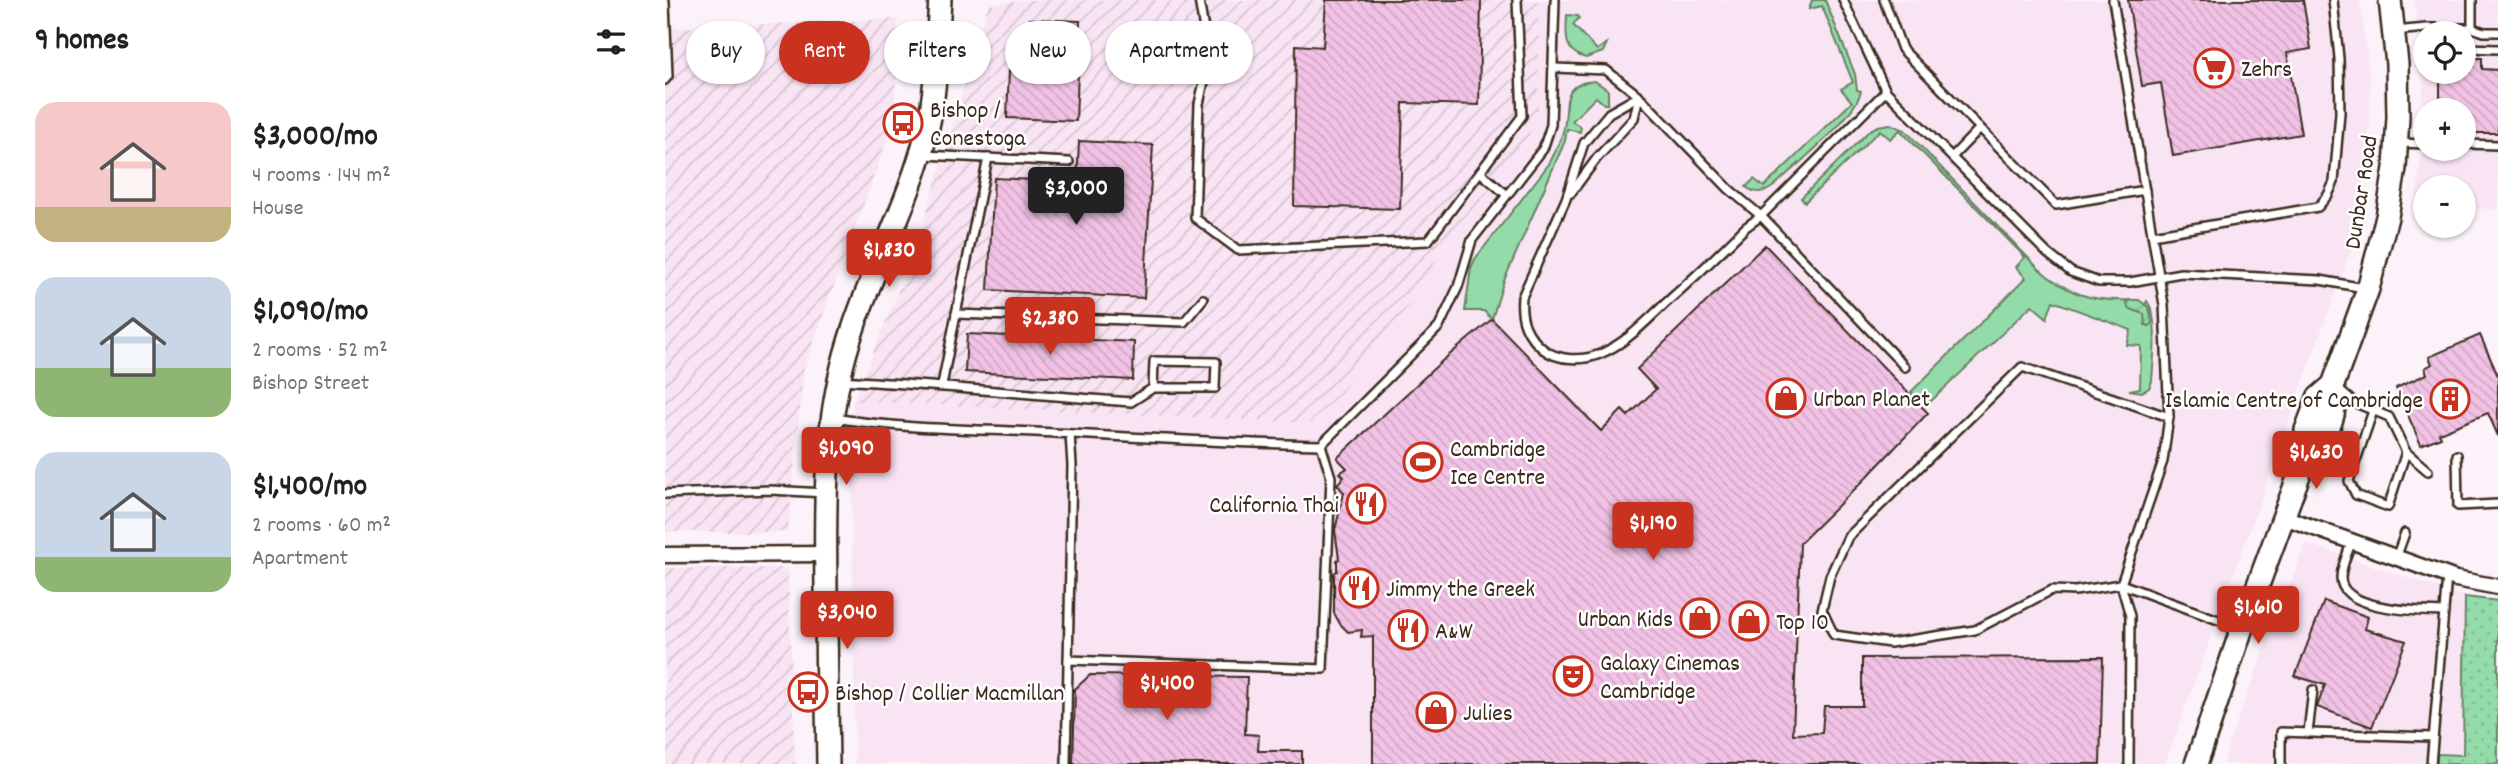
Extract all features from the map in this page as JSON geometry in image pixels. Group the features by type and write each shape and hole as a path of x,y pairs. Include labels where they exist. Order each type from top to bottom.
{"street":[{"path":"828,764 825,493 833,417 853,326 896,221 931,112 940,0"},
{"name":"Dunbar Road","path":"2196,764 2242,628 2308,451 2324,438 2337,405 2333,385 2368,289 2387,218 2395,168 2397,77 2390,0"},
{"path":"2284,517 2447,576 2498,587"},
{"path":"665,555 825,554"}],"lane":[{"path":"1199,0 1209,60 1199,104 1195,218 1238,250 1428,241 1522,116 1517,0"},
{"path":"833,417 888,425 1237,443 1321,444 1439,327 1458,287 1472,240 1543,149 1551,125 1555,0"},
{"path":"1843,0 1886,91 2047,253 2071,272 2099,282 2130,282 2181,273 2321,280 2368,289"},
{"path":"1884,0 1902,49 2056,205 2145,190"},
{"path":"2113,0 2164,305 2169,417 2163,461 2122,584 2130,616 2129,764"},
{"path":"2153,235 2318,207 2328,195 2334,181 2340,113 2339,58 2333,0"},
{"path":"2472,0 2472,21"},
{"path":"665,3 668,76 665,80"},
{"path":"2393,31 2413,29"},
{"path":"2476,29 2498,32"},
{"path":"2476,48 2498,48"},
{"path":"1554,68 1606,70 1639,96 1729,189 1761,216 1905,367"},
{"path":"1639,96 1609,113 1584,143 1566,199 1527,283 1521,312 1525,328 1545,351 1559,358 1578,359 1600,354 1637,331 1746,227 1761,216 1886,91"},
{"path":"1566,199 1597,158 1634,118 1639,96"},
{"path":"1952,157 1980,128"},
{"path":"2396,143 2413,144"},
{"path":"2476,144 2498,145"},
{"path":"919,155 1069,162"},
{"path":"942,385 988,158"},
{"path":"1480,172 1507,195"},
{"path":"956,314 1184,322 1203,299"},
{"path":"839,380 942,385 975,391 1131,402 1153,388 1215,388 1216,362 1154,361 1153,388"},
{"path":"2169,417 2022,367 1848,537 1830,576 1822,610 1834,635 1890,643 1975,630 2052,590 2075,591 2122,584 2242,628"},
{"path":"2333,385 2353,402 2389,417 2406,452 2428,471"},
{"path":"2373,411 2349,481 2356,495 2388,506 2406,452"},
{"path":"1066,764 1072,456 1070,434"},
{"path":"1068,660 1323,669 1331,477 1321,444"},
{"path":"2457,455 2458,506 2498,505"},
{"path":"665,494 770,490 825,493"},
{"path":"2396,558 2405,533"},
{"path":"2352,541 2341,579 2344,589 2354,598 2372,605 2399,610 2444,612"},
{"path":"2431,764 2447,576"},
{"path":"2308,733 2313,690"},
{"path":"2281,764 2281,732 2432,737"}],"shaded area":[{"path":"1024,0 1538,0 1538,109 1526,144 1441,252 1415,298 1340,394 1310,423 853,401 916,248 965,84 991,84 991,21 983,21 988,5"},
{"path":"1538,0 2360,0 2370,80 2370,122 2361,207 2352,247 2165,764 855,764 851,448 853,401 1310,423 1340,394 1415,298 1441,252 1526,144 1538,109"},
{"path":"2415,0 2498,0 2498,209 2476,208 2476,175 2419,175 2421,161 2476,161 2476,98 2423,98 2423,84 2476,84 2476,21 2417,21"},
{"path":"898,19 884,21 884,84 895,84 894,121 804,368 788,532 665,532 665,28 686,27 686,84 765,84 765,24 779,24 779,84 870,84 870,21 846,21"},
{"path":"2306,543 2465,597 2498,601 2498,764 2223,764 2229,742"},
{"path":"665,568 788,568 795,764 665,764"}],"green space":[{"path":"1812,0 1825,0 1855,74 1857,90 1861,91 1848,114 1810,154 1771,188 1760,192 1753,191 1746,187 1754,179 1764,187 1852,102 1841,89 1853,82 1822,6 1809,9"},
{"path":"1567,15 1578,16 1573,25 1597,50 1607,43 1603,52 1586,58 1573,52 1568,42"},
{"path":"1595,81 1608,90 1608,104 1596,97 1572,121 1581,127 1580,132 1567,129 1565,141 1503,283 1492,319 1484,311 1465,311 1471,268 1475,259 1549,164 1563,133 1571,90"},
{"path":"1890,124 1905,130 2038,268 2059,284 2092,298 2131,300 2127,303 2141,313 2149,308 2145,304 2147,301 2155,328 2152,381 2149,388 2142,392 2129,390 2140,388 2141,346 2127,345 2131,330 2053,301 2047,318 2032,305 1926,406 1911,392 2026,278 2016,267 2025,257 1900,130 1890,139 1880,130 1805,202 1801,198 1870,130"},
{"path":"2139,300 2149,308 2152,321 2150,326 2145,325 2144,314 2128,308 2127,302"},
{"path":"2465,597 2498,601 2498,764 2437,764 2437,754 2463,755"}],"building":[{"path":"1326,0 1481,0 1479,105 1403,103 1400,209 1294,206 1296,45 1323,47"},
{"name":"Zehrs","path":"2128,0 2303,0 2311,49 2287,53 2301,134 2173,156 2161,83 2142,86"},
{"path":"1030,19 1080,21 1030,21"},
{"path":"2476,58 2482,58 2482,69 2498,70 2498,133 2476,133 2476,98 2440,98 2440,84 2476,84"},
{"path":"1008,84 1077,84 1076,121 1007,118"},
{"path":"1079,141 1153,145 1144,298 988,290 994,178 1077,182"},
{"path":"1765,245 1928,413 1800,543 1793,734 1822,733 1824,706 1862,706 1862,658 2103,657 2100,764 1373,764 1373,636 1361,637 1362,630 1348,632 1334,613 1334,573 1337,571 1339,559 1335,530 1344,493 1337,484 1344,477 1340,473 1347,468 1337,458 1442,361 1492,319 1601,431 1622,410 1628,416 1656,389 1637,369"},
{"path":"967,334 1134,342 1133,380 965,372"},
{"name":"Islamic Centre of Cambridge","path":"2480,335 2498,376 2498,436 2488,413 2439,433 2441,437 2421,445 2396,388 2427,374 2425,368 2432,364 2429,357"},
{"path":"2324,601 2368,617 2365,629 2406,641 2372,727 2317,707 2325,685 2295,676"},
{"path":"1090,675 1247,677 1245,734 1259,735 1258,751 1302,751 1302,764 1073,764 1075,689"}],"place":[{"name":"Zehrs","path":"2214,68"},
{"name":"Bishop / Conestoga","path":"903,123"},
{"name":"Urban Planet","path":"1786,398"},
{"name":"Islamic Centre of Cambridge","path":"2450,399"},
{"name":"Cambridge Ice Centre","path":"1423,462"},
{"name":"California Thai","path":"1366,504"},
{"name":"Jimmy the Greek","path":"1359,588"},
{"name":"Urban Kids","path":"1700,618"},
{"name":"Top 10","path":"1749,621"},
{"name":"A&W","path":"1408,630"},
{"name":"Galaxy Cinemas Cambridge","path":"1573,676"},
{"name":"Bishop / Collier Macmillan","path":"808,692"},
{"name":"Julies","path":"1436,712"}]}
